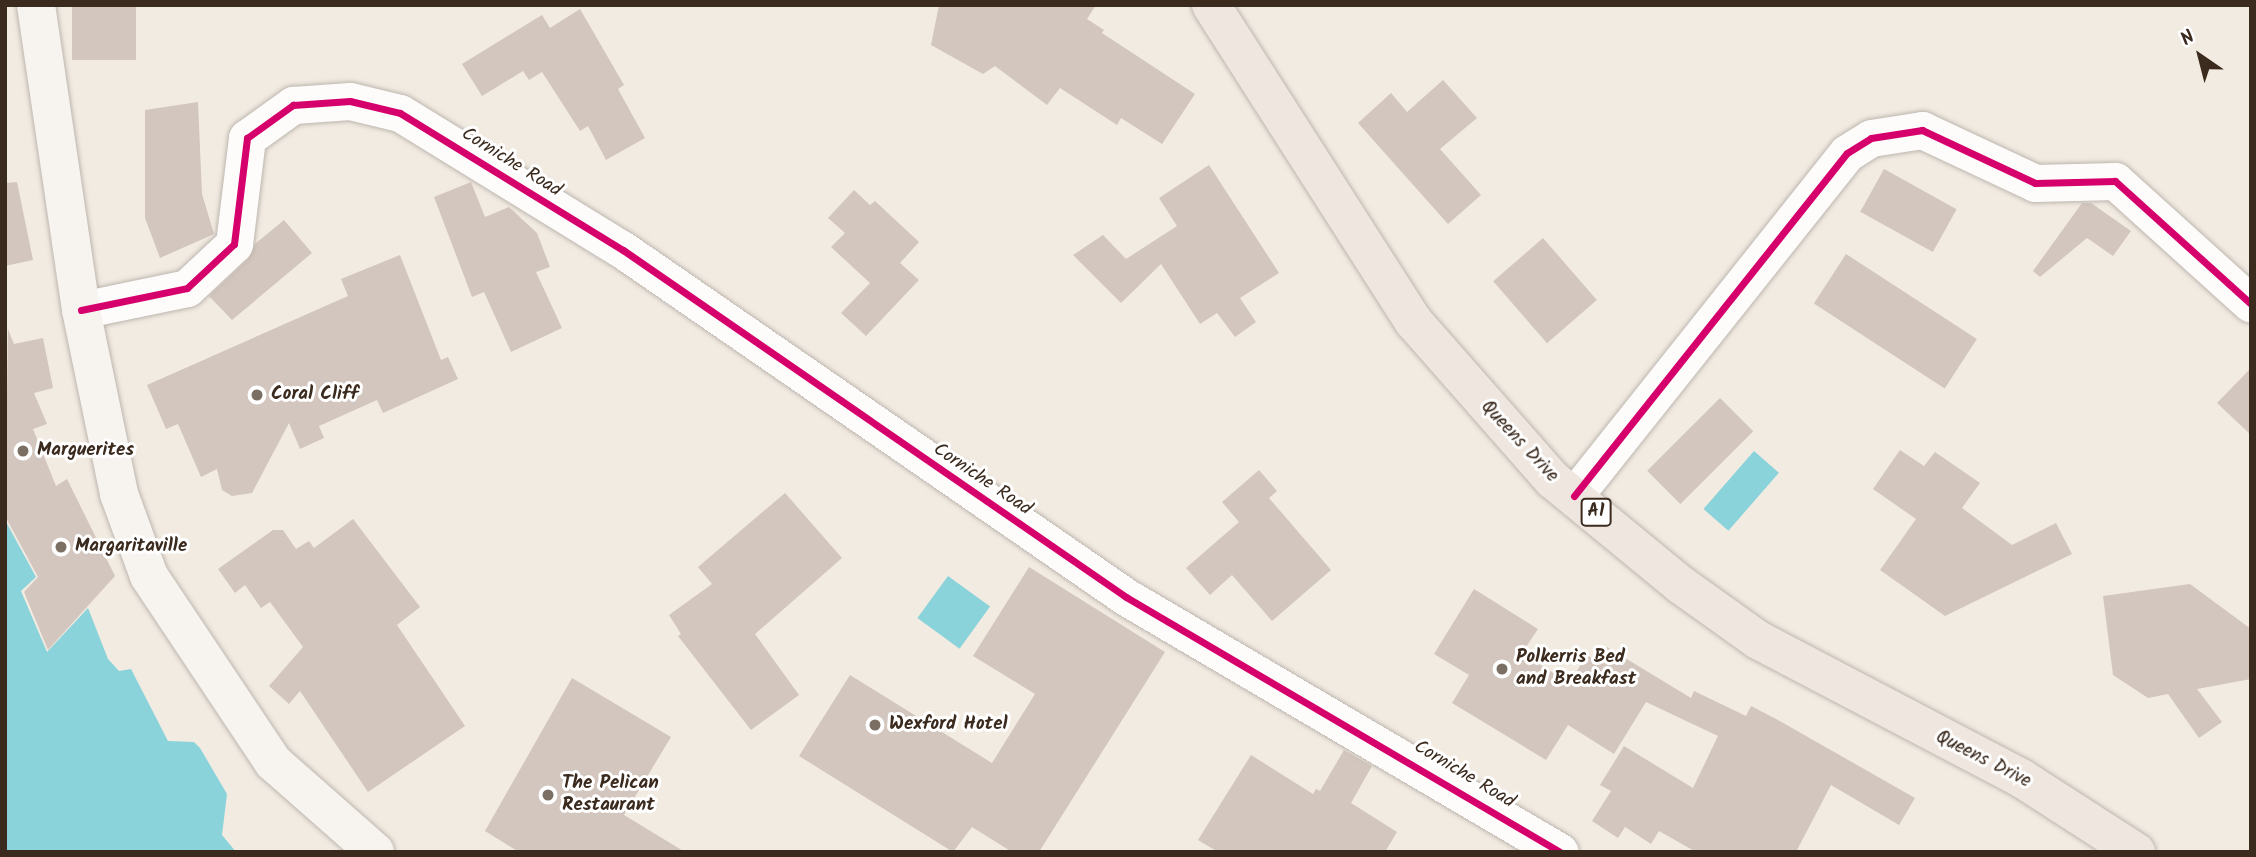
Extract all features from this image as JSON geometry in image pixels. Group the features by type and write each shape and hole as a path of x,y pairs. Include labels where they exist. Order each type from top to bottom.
{"main road":[{"path":"36,5 81,310 119,494 149,576 273,762 375,852"},
{"name":"Queens Drive","path":"1211,5 1414,322 1514,441 1574,496 1681,584 1758,640 2021,778 2136,852"}],"street":[{"name":"Corniche Road","path":"81,310 187,288 234,244 247,138 293,106 350,100 400,113 622,250 1126,597 1560,852"},
{"path":"1574,496 1847,153 1871,138 1922,130 2035,183 2115,181 2251,304"}],"water":[{"path":"1754,451 1779,473 1728,531 1703,509"},
{"path":"5,520 36,577 21,591 47,652 88,608 108,659 119,671 131,669 168,741 194,742 200,748 227,794 222,835 236,852 5,852"},
{"path":"948,576 990,607 960,649 917,618"}],"building":[{"path":"72,5 136,5 136,60 72,60"},
{"path":"939,5 1096,5 1087,19 1104,30 1102,33 1195,94 1162,144 1121,118 1117,125 1060,88 1047,105 995,66 983,74 931,45"},
{"path":"580,9 624,85 618,89 645,138 606,160 588,126 580,131 542,72 529,80 523,71 482,96 462,64 542,15 550,28"},
{"path":"1443,80 1477,118 1440,149 1481,195 1448,224 1358,123 1391,93 1407,112"},
{"path":"198,102 202,194 214,234 160,258 145,218 145,110"},
{"path":"1209,165 1279,273 1240,298 1256,322 1235,337 1217,313 1200,324 1161,264 1121,303 1073,255 1103,235 1126,259 1177,226 1159,198"},
{"path":"1884,169 1957,209 1933,252 1860,212"},
{"path":"17,182 33,260 5,266 5,183"},
{"path":"471,182 485,217 509,207 537,233 550,267 536,272 562,328 511,352 484,292 472,297 434,197"},
{"path":"854,190 870,205 875,201 919,242 900,263 919,280 866,336 841,313 870,283 831,247 845,233 828,218"},
{"path":"2082,203 2091,203 2131,231 2113,256 2087,238 2040,277 2033,271"},
{"path":"284,220 312,253 232,320 209,296 248,259 255,244"},
{"path":"1543,238 1597,300 1547,343 1493,281"},
{"path":"1846,254 1977,339 1945,388 1814,303"},
{"name":"Coral Cliff","path":"400,255 441,360 448,357 458,379 383,413 377,400 319,426 324,438 300,449 289,423 252,493 232,496 222,490 217,469 201,477 178,424 166,429 147,385 348,296 341,279"},
{"name":"Margaritaville","path":"8,329 14,344 43,338 53,388 34,393 47,424 33,429 56,486 67,479 115,576 48,650 24,592 38,577 5,516"},
{"path":"2251,368 2251,435 2217,403"},
{"path":"1720,398 1753,431 1680,504 1647,471"},
{"path":"1900,450 1924,466 1935,452 1980,483 1962,508 2012,545 2056,523 2072,554 1945,616 1880,570 1916,519 1873,489"},
{"path":"1259,470 1277,491 1269,498 1331,570 1272,621 1232,575 1210,595 1186,568 1239,522 1222,502"},
{"path":"785,493 842,558 755,634 799,695 751,730 678,636 681,634 669,615 712,584 698,567"},
{"path":"353,519 420,607 397,625 465,726 368,792 300,691 289,704 269,686 303,647 270,602 261,608 245,585 235,593 218,569 273,530 283,530 296,549 309,541 314,548"},
{"name":"Wexford Hotel","path":"1029,567 1165,652 1039,852 1012,852 972,827 953,852 799,756 850,675 992,763 1035,694 973,656"},
{"path":"2190,584 2251,629 2251,679 2197,689 2222,722 2199,738 2168,694 2148,698 2113,675 2103,596"},
{"path":"1474,589 1538,629 1522,653 1569,683 1587,655 1598,662 1607,647 1691,698 1694,691 1746,716 1751,706 1915,798 1899,825 1831,785 1796,852 1696,852 1659,831 1651,844 1625,827 1618,838 1592,821 1611,791 1600,785 1624,746 1693,788 1718,736 1646,702 1614,754 1568,725 1546,760 1452,703 1469,675 1434,654"},
{"path":"572,678 671,737 624,815 685,852 519,852 485,831"},
{"path":"1344,750 1372,766 1351,803 1397,832 1385,852 1218,852 1198,840 1251,755 1313,794 1316,789 1320,791"}],"cycle path":[{"path":"81,310 187,288 234,244 247,138 293,105 350,101 400,113 623,250 1126,597 1560,852"},
{"path":"1574,496 1847,153 1871,138 1922,130 2035,183 2115,181 2251,304"}],"place":[{"name":"Coral Cliff","path":"257,395"},
{"name":"Marguerites","path":"23,451"},
{"name":"Margaritaville","path":"61,547"},
{"name":"Polkerris Bed and Breakfast","path":"1502,669"},
{"name":"Wexford Hotel","path":"875,725"},
{"name":"The Pelican Restaurant","path":"548,795"}]}
